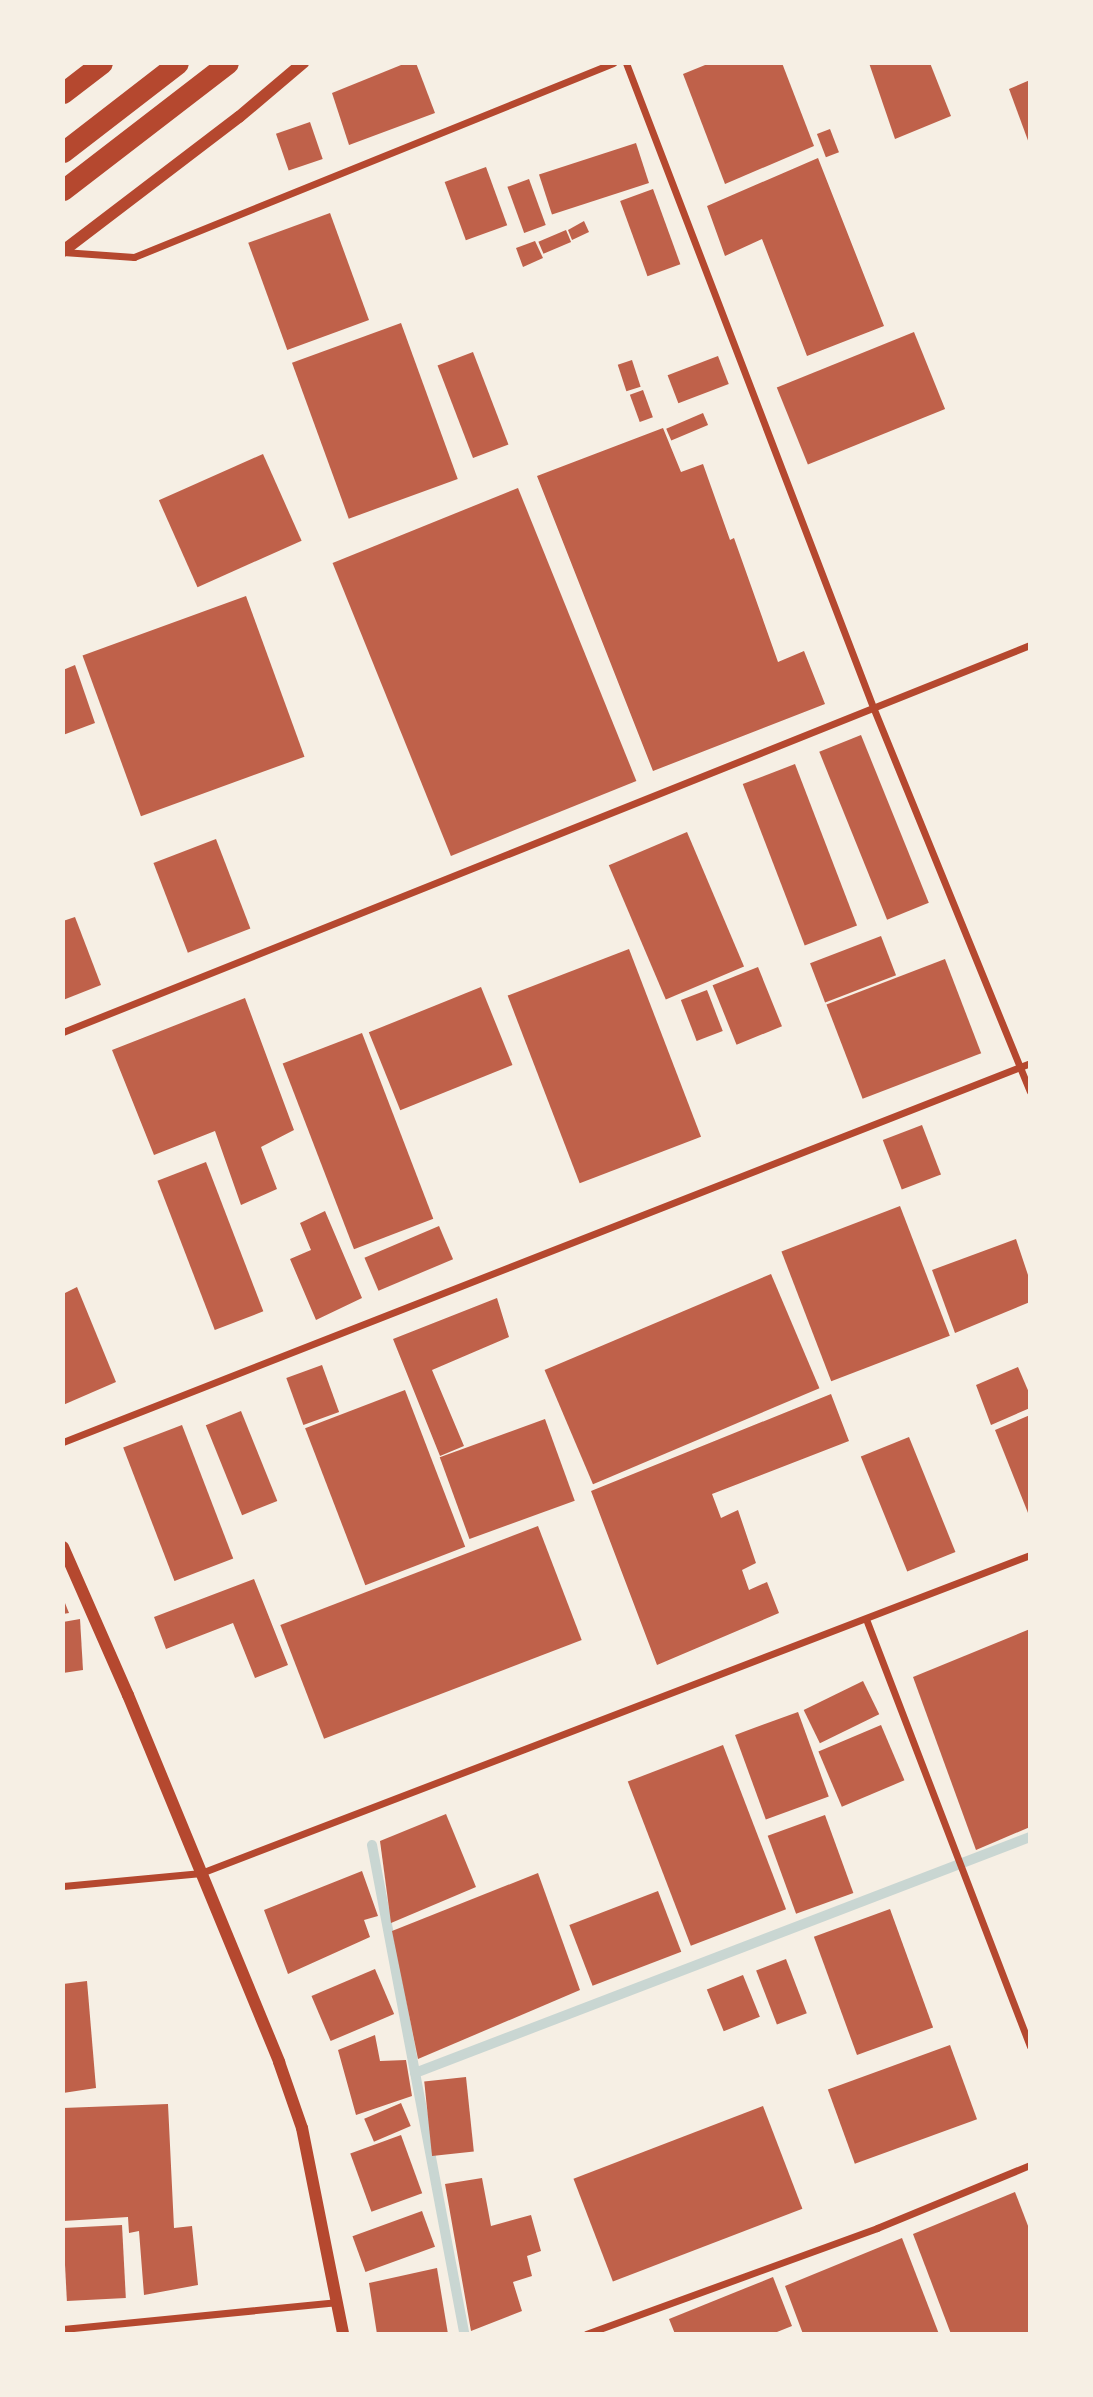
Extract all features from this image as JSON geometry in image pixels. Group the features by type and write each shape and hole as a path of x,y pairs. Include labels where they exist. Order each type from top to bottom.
{"highway":[{"path":"63,93 102,63"},
{"path":"63,152 178,63"},
{"path":"63,190 228,63"}],"street":[{"path":"63,251 239,117 303,63"},
{"path":"63,251 134,257 613,63"},
{"path":"626,63 873,706 1030,1091"},
{"path":"63,1032 1030,645"},
{"path":"63,1442 1030,1063"},
{"path":"63,1547 274,2049 302,2128 343,2334"},
{"path":"63,1886 201,1873 1030,1555"},
{"path":"866,1619 1030,2047"},
{"path":"586,2334 877,2228 1030,2165"},
{"path":"63,2329 337,2302"}],"building":[{"path":"406,63 416,63 435,113 349,145 332,93"},
{"path":"710,63 782,63 814,146 725,184 683,74"},
{"path":"869,63 930,63 951,116 895,139"},
{"path":"1030,80 1030,146 1009,89"},
{"path":"310,122 323,159 289,171 276,134"},
{"path":"830,129 839,152 826,157 817,134"},
{"path":"636,143 649,183 552,214 539,175"},
{"path":"818,158 884,326 807,356 762,239 725,256 707,206"},
{"path":"486,167 507,225 466,240 445,182"},
{"path":"529,179 546,225 524,233 507,187"},
{"path":"653,189 680,264 647,276 620,201"},
{"path":"330,213 369,320 287,350 248,243"},
{"path":"584,221 589,232 572,240 568,230"},
{"path":"566,230 571,242 543,254 538,242"},
{"path":"535,241 543,258 523,267 516,248"},
{"path":"401,323 458,479 349,519 292,363"},
{"path":"914,332 945,409 808,464 777,387"},
{"path":"473,352 508,444 473,458 438,366"},
{"path":"718,356 729,384 678,403 668,375"},
{"path":"632,360 641,387 626,391 618,365"},
{"path":"643,390 653,417 640,422 630,395"},
{"path":"703,413 708,425 671,441 666,429"},
{"path":"663,428 681,472 703,464 730,540 734,538 778,662 804,651 825,704 653,771 537,476"},
{"path":"263,454 302,541 197,587 159,500"},
{"path":"518,488 636,781 451,856 333,563"},
{"path":"246,596 304,757 141,816 82,656"},
{"path":"75,665 95,723 63,735 63,670"},
{"path":"861,735 929,903 887,920 819,752"},
{"path":"795,764 857,926 805,946 743,784"},
{"path":"687,832 744,966 666,1000 609,865"},
{"path":"216,839 250,929 188,953 153,863"},
{"path":"75,917 101,985 63,1000 63,921"},
{"path":"881,936 896,975 825,1002 810,963"},
{"path":"629,949 701,1137 580,1183 508,996"},
{"path":"945,959 981,1053 863,1099 826,1005"},
{"path":"758,967 782,1026 737,1045 713,985"},
{"path":"481,987 512,1065 400,1110 369,1032"},
{"path":"707,990 723,1031 697,1041 681,1000"},
{"path":"245,998 294,1130 261,1147 277,1189 241,1205 215,1131 154,1155 112,1050"},
{"path":"362,1033 433,1219 354,1249 283,1063"},
{"path":"922,1125 941,1174 902,1190 883,1140"},
{"path":"206,1162 263,1311 215,1330 157,1181"},
{"path":"900,1206 950,1336 831,1381 781,1252"},
{"path":"325,1211 362,1298 316,1320 290,1259 311,1250 300,1223"},
{"path":"439,1226 453,1259 379,1291 364,1258"},
{"path":"1016,1239 1030,1281 1030,1302 955,1333 932,1270"},
{"path":"771,1274 819,1388 593,1484 545,1370"},
{"path":"77,1287 116,1382 63,1405 63,1294"},
{"path":"497,1298 509,1337 432,1370 464,1446 440,1456 393,1339"},
{"path":"322,1365 339,1412 303,1425 286,1378"},
{"path":"1018,1367 1030,1395 1030,1408 991,1425 976,1385"},
{"path":"405,1390 465,1547 365,1585 305,1428"},
{"path":"831,1394 849,1441 712,1494 721,1518 738,1510 756,1563 742,1570 749,1590 767,1582 779,1613 657,1665 591,1491"},
{"path":"241,1411 277,1501 242,1515 206,1425"},
{"path":"1030,1415 1030,1518 995,1430"},
{"path":"545,1419 575,1501 470,1539 440,1457"},
{"path":"182,1425 233,1559 174,1581 123,1448"},
{"path":"909,1437 955,1552 907,1571 861,1456"},
{"path":"538,1526 582,1640 324,1739 280,1625"},
{"path":"254,1579 288,1665 255,1678 233,1623 166,1649 154,1617"},
{"path":"63,1598 69,1613 63,1614"},
{"path":"80,1619 83,1670 63,1673 63,1622"},
{"path":"1030,1629 1030,1827 976,1850 913,1677"},
{"path":"863,1681 879,1714 820,1743 804,1710"},
{"path":"798,1712 829,1797 766,1819 735,1735"},
{"path":"881,1725 904,1780 842,1807 818,1752"},
{"path":"723,1745 786,1909 691,1946 628,1782"},
{"path":"446,1814 476,1887 391,1923 380,1841"},
{"path":"825,1815 853,1893 796,1914 768,1836"},
{"path":"362,1871 378,1916 364,1920 370,1937 288,1974 264,1910"},
{"path":"538,1873 580,1990 418,2059 392,1931"},
{"path":"658,1891 681,1952 593,1986 569,1925"},
{"path":"890,1909 933,2027 857,2055 814,1937"},
{"path":"786,1959 807,2013 777,2025 756,1970"},
{"path":"375,1969 394,2014 331,2041 311,1996"},
{"path":"743,1975 760,2017 724,2031 707,1990"},
{"path":"87,1981 96,2088 63,2093 63,1984"},
{"path":"375,2035 380,2061 406,2060 412,2096 356,2115 338,2050"},
{"path":"950,2045 977,2119 855,2164 828,2089"},
{"path":"466,2077 474,2152 432,2156 424,2081"},
{"path":"401,2103 411,2126 374,2142 364,2119"},
{"path":"168,2104 174,2228 192,2226 198,2285 144,2295 139,2231 129,2233 128,2217 63,2221 63,2108"},
{"path":"763,2106 802,2209 613,2281 573,2179"},
{"path":"401,2135 422,2193 371,2212 350,2153"},
{"path":"482,2178 491,2226 531,2215 541,2251 527,2256 532,2276 513,2282 522,2311 471,2331 445,2184"},
{"path":"1015,2192 1030,2231 1030,2334 951,2334 913,2234"},
{"path":"422,2211 435,2247 365,2272 352,2236"},
{"path":"122,2225 126,2298 67,2301 63,2228"},
{"path":"902,2238 939,2334 803,2334 785,2286"},
{"path":"437,2268 448,2334 377,2334 369,2283"},
{"path":"773,2277 792,2326 772,2334 675,2334 669,2319"}],"waterway":[{"path":"415,2073 1030,1837"},
{"path":"372,1845 464,2334"}]}
